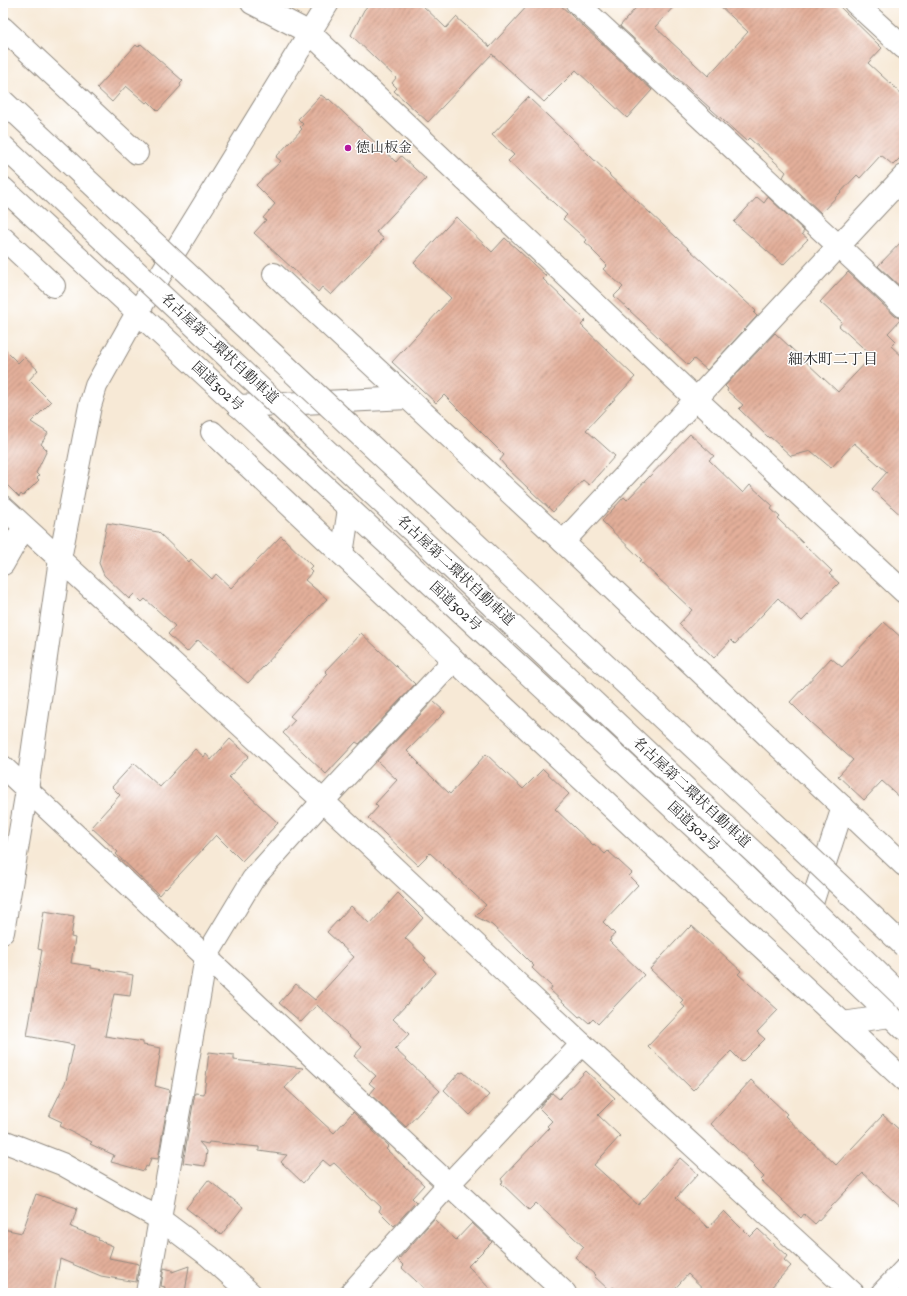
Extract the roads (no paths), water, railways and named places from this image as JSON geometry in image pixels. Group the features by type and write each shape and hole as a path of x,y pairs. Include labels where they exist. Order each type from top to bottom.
{"main road":[{"path":"252,3 310,33 696,399 904,592"},
{"path":"3,932 27,790 60,559 90,406 96,386 137,313 328,3"},
{"path":"577,3 904,307"},
{"path":"856,3 904,48"},
{"path":"3,28 137,153"},
{"path":"3,101 904,946"},
{"name":"名古屋第二環状自動車道","path":"3,146 763,861 904,998"},
{"path":"563,542 904,176"},
{"name":"国道302号","path":"3,188 11,203 137,313 713,845 803,931 899,1019"},
{"path":"3,238 54,286"},
{"path":"274,274 563,542 904,865"},
{"path":"238,406 408,398"},
{"path":"212,432 904,1080"},
{"path":"3,507 24,528 60,559 323,801 582,1044 853,1293"},
{"path":"342,554 349,509"},
{"path":"3,564 24,528"},
{"path":"147,1293 206,957 253,879 454,660"},
{"path":"3,767 565,1293"},
{"path":"803,931 843,807"},
{"path":"787,835 904,928"},
{"path":"763,861 899,1019"},
{"path":"843,1022 899,1019"},
{"path":"351,1293 448,1185 582,1044"},
{"path":"3,1141 62,1164 160,1219 209,1256 250,1293"},
{"path":"882,1293 904,1270"}],"place":[{"name":"徳山板金","path":"348,148"}],"district":[{"name":"細木町二丁目","path":"833,360"}]}
